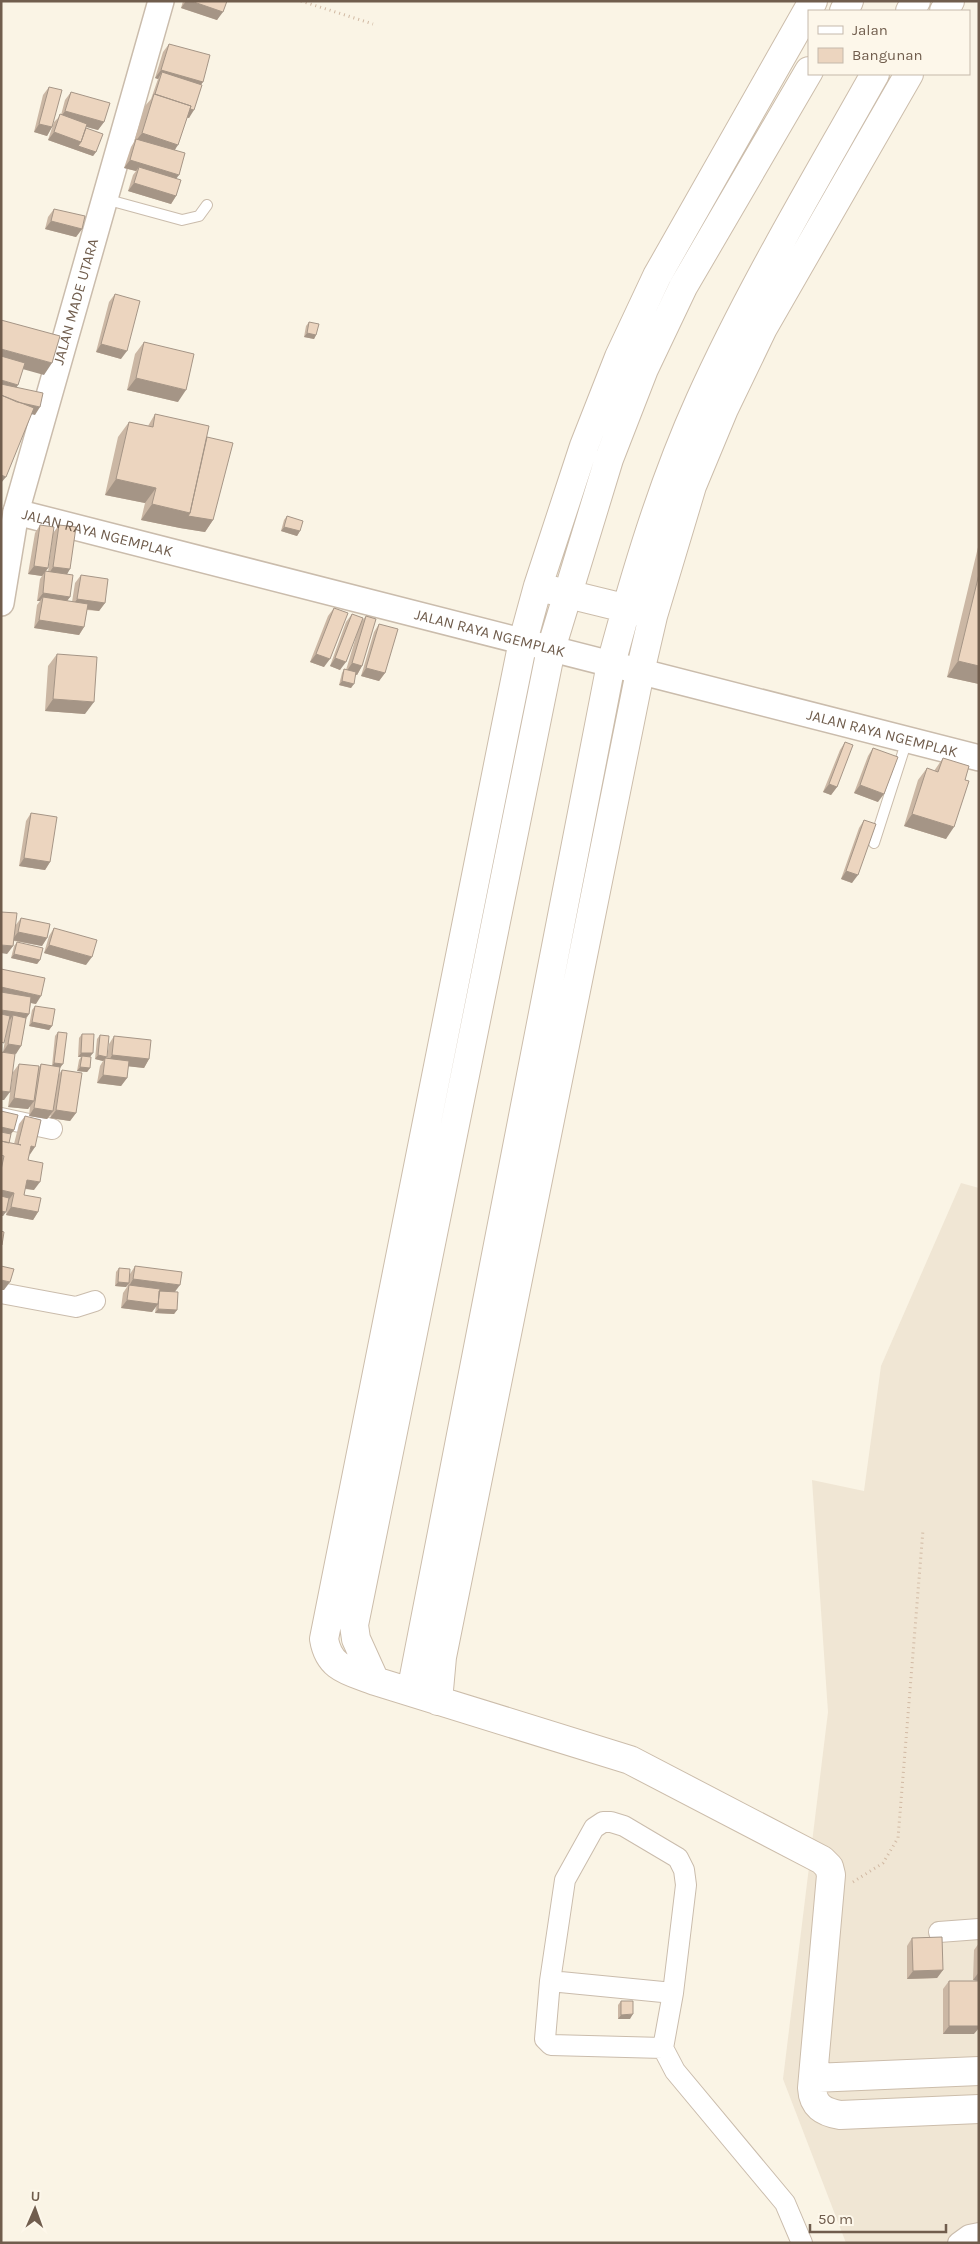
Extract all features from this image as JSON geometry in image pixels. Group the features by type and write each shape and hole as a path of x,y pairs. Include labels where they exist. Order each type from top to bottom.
{"main road":[{"path":"813,1 657,276 619,357 584,446 538,586 523,641 324,1638 326,1650 339,1668 374,1681 630,1760 822,1860 829,1867 831,1875 812,2078 812,2098 826,2113 840,2116 979,2109"},
{"path":"374,1681 356,1639 354,1626 551,649 609,459 648,361 683,287 808,73"},
{"path":"411,1692 611,664 626,609 669,478 700,401 741,315 874,75"},
{"path":"438,1701 442,1657 640,672 653,616 692,486 724,409 763,328 908,75"},
{"path":"538,586 653,616"},
{"path":"812,2078 979,2071"}],"street":[{"name":"JALAN MADE UTARA","path":"1,604 8,511 104,199 162,1"},
{"name":"JALAN RAYA NGEMPLAK","path":"8,511 979,758"},
{"path":"1,1118 52,1129"},
{"path":"1,1293 76,1307 95,1301"},
{"path":"663,2048 548,2044 545,2039 550,1981 565,1880 594,1828 603,1822 624,1826 678,1858 684,1870 686,1885 673,1994 663,2048 675,2071 785,2202 802,2243"},
{"path":"939,1932 979,1930"},
{"path":"550,1981 673,1994"},
{"path":"958,2243 970,2235 979,2233"}],"lane":[{"path":"104,199 182,220 199,216 207,205"},
{"path":"874,843 907,740"}],"path":[{"path":"301,1 373,24"},
{"path":"831,1875 855,1882 883,1863 898,1838 923,1530"}],"shaded area":[{"path":"961,1183 979,1188 979,2243 846,2243 783,2079 828,1712 812,1480 864,1491 881,1366"}],"building":[{"path":"191,1 227,1 223,12"},
{"path":"169,44 210,55 203,82 161,70"},
{"path":"162,72 202,85 194,110 190,109 191,106 155,94"},
{"path":"49,87 62,90 52,127 39,124"},
{"path":"71,92 110,103 104,122 65,111"},
{"path":"154,94 191,106 178,145 142,133"},
{"path":"60,114 87,124 81,142 54,132"},
{"path":"86,128 103,134 96,152 78,146"},
{"path":"136,139 185,153 179,175 130,160"},
{"path":"139,167 181,180 176,196 134,183"},
{"path":"54,209 85,216 82,229 51,221"},
{"path":"115,294 140,301 127,351 101,344"},
{"path":"1,320 60,336 52,363 1,349"},
{"path":"309,322 319,324 316,335 307,333"},
{"path":"144,342 194,354 186,390 136,378"},
{"path":"1,356 25,363 18,385 1,380"},
{"path":"1,384 43,393 40,407 17,402 1,395"},
{"path":"1,395 34,408 6,477 1,475"},
{"path":"155,414 209,426 190,513 152,504 156,488 116,479 129,422 153,427"},
{"path":"207,437 233,443 213,520 188,516"},
{"path":"287,516 303,521 300,531 284,527"},
{"path":"40,525 54,527 48,568 34,566"},
{"path":"59,525 76,527 70,569 53,567"},
{"path":"45,571 73,575 70,597 43,593"},
{"path":"979,574 979,666 958,661"},
{"path":"81,575 108,579 105,603 77,599"},
{"path":"43,597 88,604 84,627 39,620"},
{"path":"334,608 348,613 330,659 316,654"},
{"path":"352,614 363,618 346,662 335,658"},
{"path":"366,616 376,619 362,666 352,663"},
{"path":"379,624 398,629 385,673 366,668"},
{"path":"57,654 97,657 94,702 53,699"},
{"path":"344,669 356,672 354,684 342,681"},
{"path":"845,742 853,745 837,787 829,784"},
{"path":"873,748 898,757 884,794 860,785"},
{"path":"943,758 969,766 965,780 969,781 954,827 912,814 927,768 938,772"},
{"path":"31,813 57,817 50,862 24,858"},
{"path":"864,820 876,824 858,875 846,871"},
{"path":"1,912 17,913 13,946 1,945"},
{"path":"21,918 50,924 47,938 18,932"},
{"path":"54,928 97,940 92,957 49,945"},
{"path":"17,942 43,948 40,960 14,954"},
{"path":"1,969 45,978 41,996 1,987"},
{"path":"1,992 31,997 29,1014 1,1010"},
{"path":"35,1006 55,1009 52,1026 32,1022"},
{"path":"1,1014 10,1016 4,1043 1,1042"},
{"path":"13,1015 26,1018 21,1046 8,1044"},
{"path":"58,1032 67,1033 63,1064 54,1063"},
{"path":"82,1034 94,1034 93,1053 81,1053"},
{"path":"100,1035 109,1036 107,1057 98,1055"},
{"path":"114,1036 151,1040 149,1059 112,1055"},
{"path":"1,1052 15,1054 10,1092 1,1091"},
{"path":"82,1056 91,1057 90,1068 80,1067"},
{"path":"105,1058 129,1061 127,1078 103,1075"},
{"path":"19,1064 39,1066 34,1101 14,1098"},
{"path":"41,1064 60,1067 53,1111 34,1108"},
{"path":"62,1070 82,1073 76,1113 56,1110"},
{"path":"1,1111 18,1115 14,1130 1,1127"},
{"path":"25,1116 41,1120 35,1147 31,1146 28,1160 43,1163 40,1182 27,1180 24,1195 41,1198 38,1212 11,1207 14,1193 1,1190 1,1170 4,1156 1,1155 1,1141 21,1145 18,1144"},
{"path":"1,1132 11,1134 9,1143 1,1141"},
{"path":"1,1196 9,1198 6,1212 1,1211"},
{"path":"1,1231 4,1232 2,1245 1,1245"},
{"path":"1,1266 14,1269 10,1282 1,1280"},
{"path":"135,1266 182,1272 180,1285 133,1279"},
{"path":"119,1268 130,1269 129,1283 118,1282"},
{"path":"129,1285 160,1289 158,1304 127,1300"},
{"path":"159,1291 178,1292 177,1310 158,1309"},
{"path":"942,1937 943,1970 913,1971 912,1938"},
{"path":"949,1981 979,1981 979,2026 949,2026"},
{"path":"621,2001 633,2001 633,2014 621,2015"}]}
